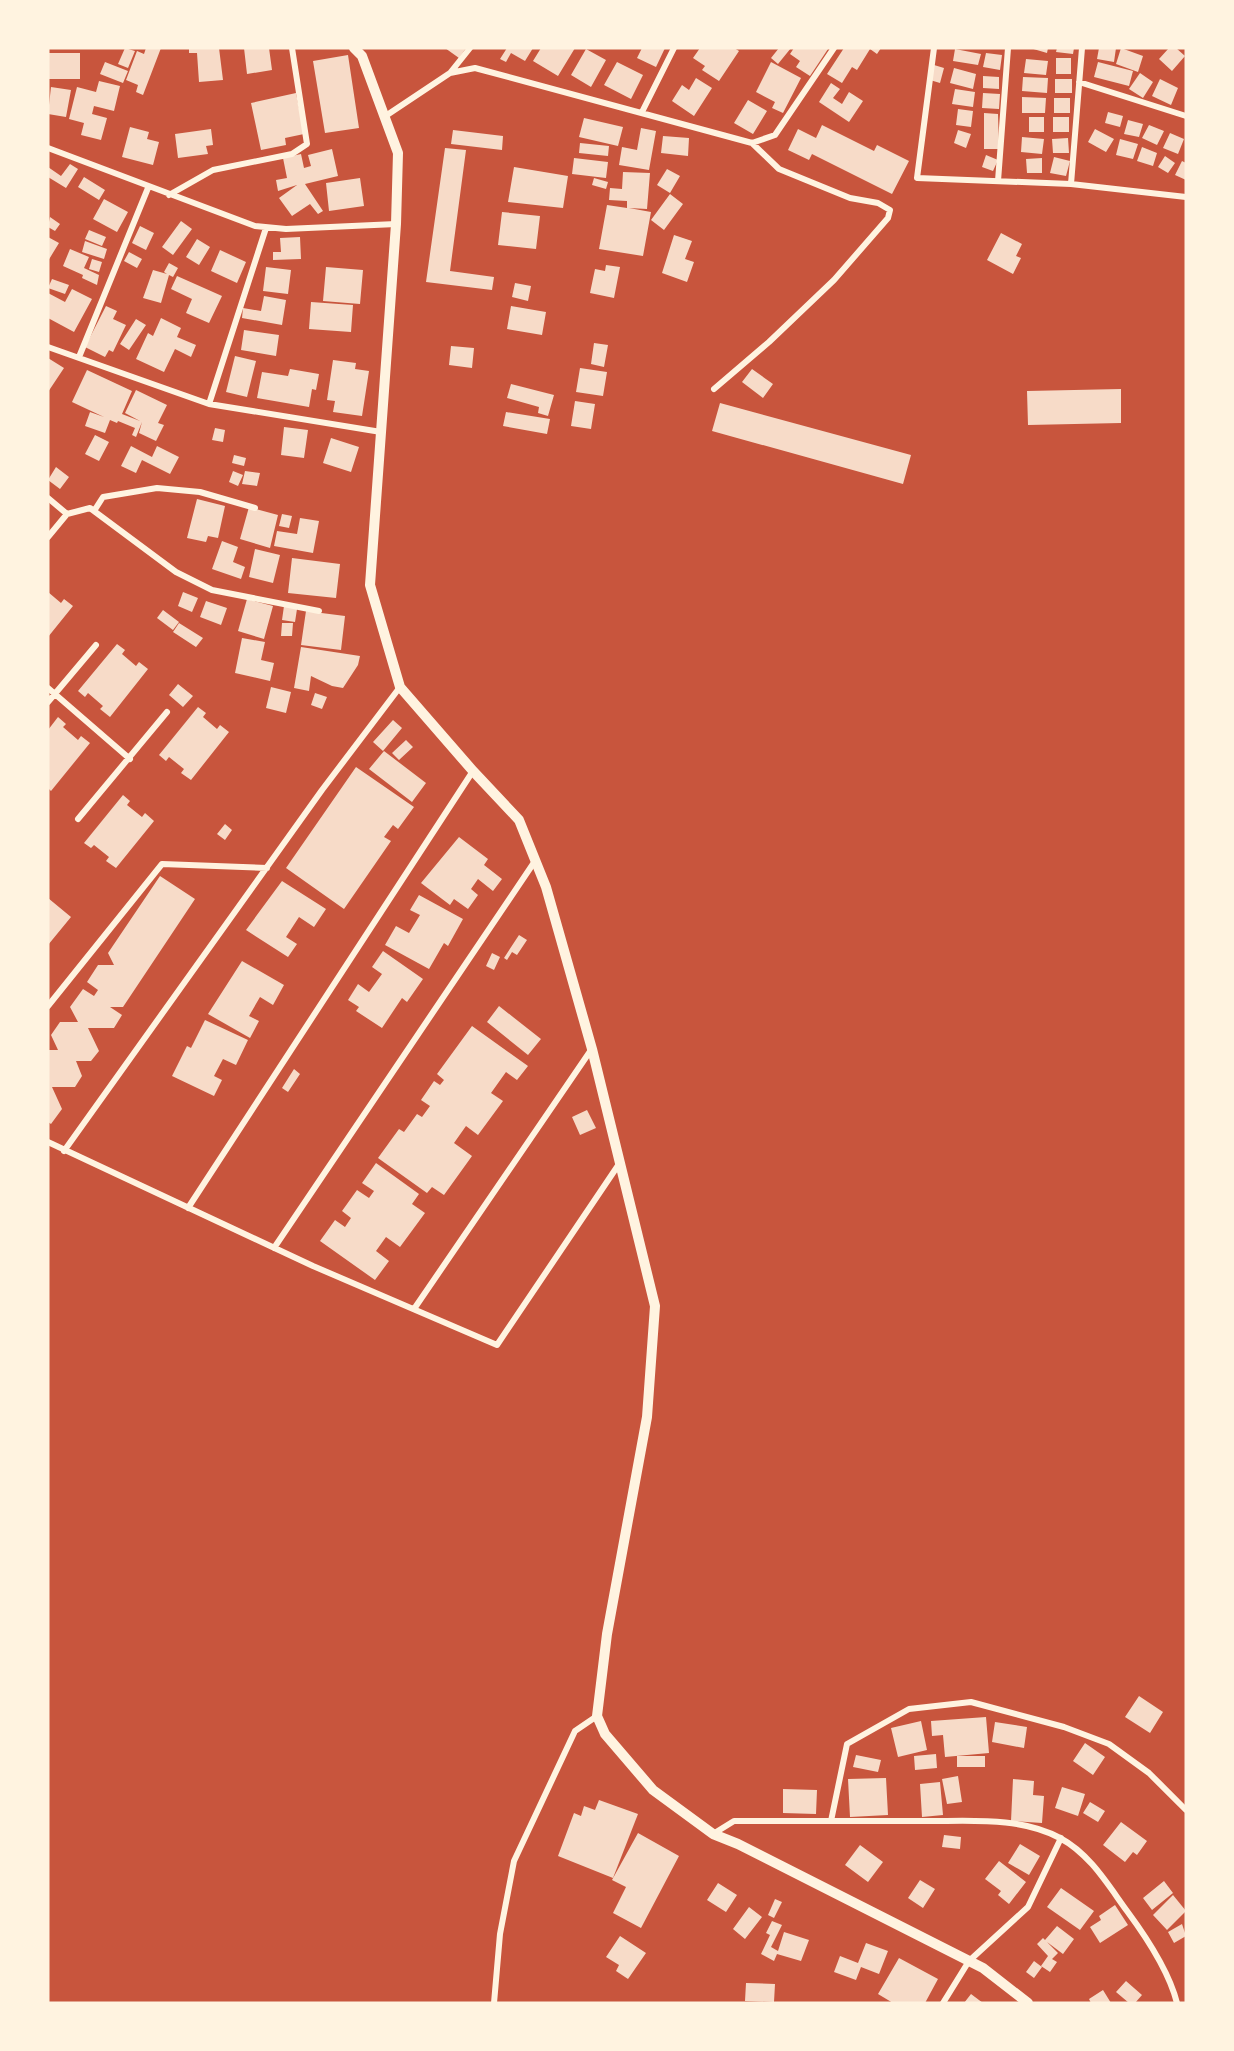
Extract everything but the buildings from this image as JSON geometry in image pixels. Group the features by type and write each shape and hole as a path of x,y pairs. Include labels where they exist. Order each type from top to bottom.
{"main road":[{"path":"354,48 362,56 398,153 396,224 370,585 400,687 472,771 519,820 546,887 592,1049 655,1306 647,1417 607,1634 597,1716 604,1734 652,1790 713,1834 738,1844 983,1968 1028,2003"}],"street":[{"path":"169,195 213,170 292,154 307,144 292,48"},
{"path":"384,117 450,73 470,48"},
{"path":"642,112 674,48"},
{"path":"753,143 775,135 834,48"},
{"path":"934,48 917,178 1071,184 1186,197"},
{"path":"998,181 1008,48"},
{"path":"1071,184 1083,48"},
{"path":"450,73 475,68 753,143 778,169 850,198 878,203 890,210 888,218 834,280 770,342 714,389"},
{"path":"1079,82 1186,116"},
{"path":"48,148 148,188 255,226 286,229 396,224"},
{"path":"78,357 148,188"},
{"path":"209,404 266,228"},
{"path":"48,346 209,404 381,432"},
{"path":"94,511 104,497 157,488 200,492 255,508"},
{"path":"48,498 67,514"},
{"path":"48,537 67,514 90,508 176,572 212,590 319,610"},
{"path":"48,702 96,645"},
{"path":"64,1151 400,687"},
{"path":"48,688 130,759"},
{"path":"78,819 167,712"},
{"path":"188,1208 472,771"},
{"path":"274,1248 535,861"},
{"path":"48,1006 162,864 267,868"},
{"path":"414,1309 592,1049"},
{"path":"48,1142 274,1248 497,1345 619,1164"},
{"path":"831,1821 847,1744 909,1709 971,1702 1064,1726 1109,1744 1149,1773 1186,1810"},
{"path":"494,2003 500,1934 514,1861 575,1731 597,1716"},
{"path":"713,1834 734,1821 1011,1824 1037,1828 1061,1838 1082,1853 1137,1924 1173,1986 1177,2003"},
{"path":"943,2003 969,1961 1028,1906 1061,1838"}]}
